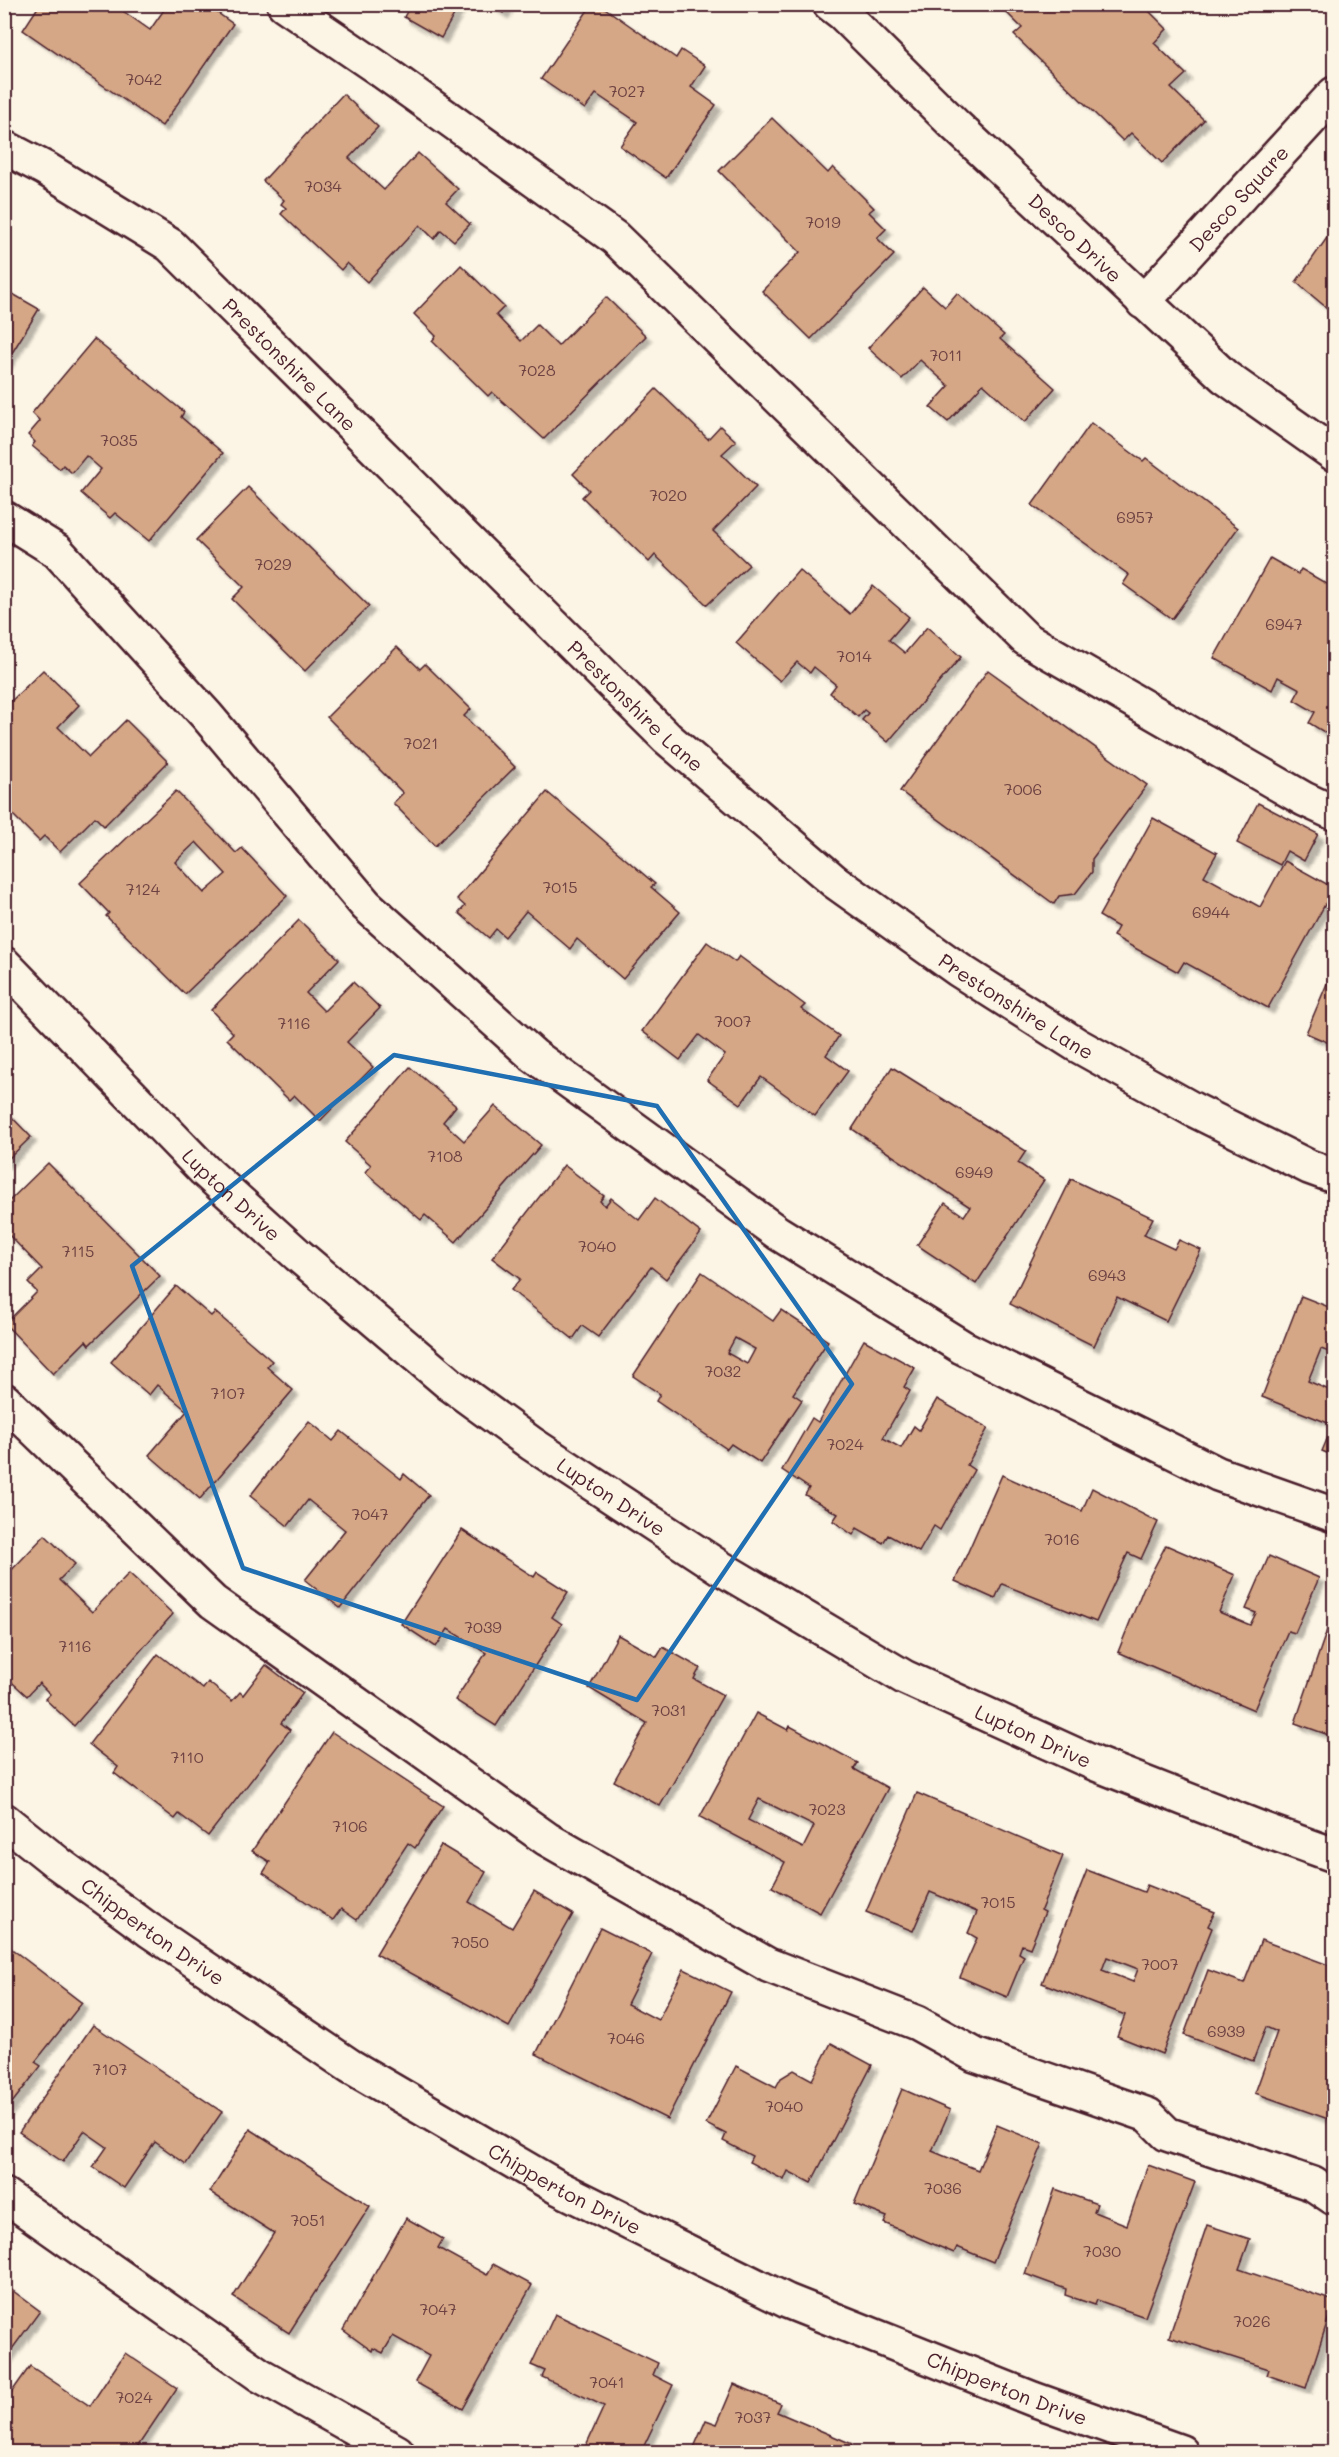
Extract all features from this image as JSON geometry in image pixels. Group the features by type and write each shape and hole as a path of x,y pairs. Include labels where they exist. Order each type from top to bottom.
{"street":[{"path":"284,4 378,68 615,238 1026,639 1304,799 1335,813"},
{"name":"Desco Drive","path":"830,4 843,14 955,125 1225,377 1335,454"},
{"name":"Desco Square","path":"1143,302 1335,94"},
{"name":"Prestonshire Lane","path":"4,147 46,169 170,245 667,738 834,881 960,970 1077,1045 1191,1109 1309,1167 1335,1176"},
{"path":"4,518 57,551 207,716 366,905 533,1055 778,1233 962,1347 1218,1473 1335,1515"},
{"name":"Lupton Drive","path":"4,964 212,1178 298,1255 451,1385 532,1444 719,1567 904,1677 1096,1764 1335,1855"},
{"path":"4,1400 213,1602 547,1839 768,1965 917,2023 975,2055 1148,2115 1167,2134 1312,2184 1335,2198"},
{"name":"Chipperton Drive","path":"4,1820 59,1864 149,1930 350,2066 559,2188 787,2301 1033,2399 1181,2452"},
{"path":"4,2195 260,2375 397,2452"}],"highlighted area":[{"path":"394,1055 657,1106 852,1384 637,1700 243,1568 132,1266"}],"building":[{"path":"40,4 113,4 150,30 168,4 205,4 233,24 162,126 23,30"},
{"path":"411,4 460,4 441,38 404,17"},
{"path":"489,4 508,4 503,13"},
{"path":"592,4 599,4 676,58 681,50 705,66 691,87 716,105 666,178 620,146 637,122 596,94 585,109 541,79"},
{"path":"998,4 1142,4 1167,29 1154,43 1186,74 1171,88 1204,120 1162,163 1131,133 1123,141 1014,35 1022,28"},
{"path":"343,94 378,127 349,158 384,190 418,153 458,189 446,202 470,224 454,241 441,230 434,239 420,225 367,282 347,263 341,270 281,214 286,208 281,204 284,200 263,181"},
{"path":"772,118 828,173 833,167 874,208 869,212 886,229 877,238 894,255 811,339 762,291 800,252 719,171"},
{"path":"1331,232 1334,234 1334,314 1296,282"},
{"path":"461,265 504,307 496,315 521,341 537,325 558,346 606,297 646,336 544,439 492,392 488,396 432,341 436,336 414,314"},
{"path":"923,287 945,307 957,293 1004,335 1000,339 1055,388 1025,422 983,384 948,422 930,407 949,386 920,360 902,379 868,348"},
{"path":"4,289 39,309 4,366"},
{"path":"94,339 184,412 181,417 223,453 149,541 115,513 110,518 81,493 101,469 86,456 72,473 63,465 60,469 32,446 35,442 28,435 40,421 32,413"},
{"path":"656,389 708,439 720,426 736,441 722,454 756,487 713,531 749,565 707,605 655,555 649,562 582,497 589,490 573,474"},
{"path":"1091,423 1143,461 1146,458 1238,528 1172,619 1123,584 1129,575 1032,505"},
{"path":"248,487 369,606 305,671 232,599 244,587 196,540"},
{"path":"1270,558 1298,574 1301,569 1334,588 1334,738 1309,723 1315,712 1294,700 1300,689 1278,677 1272,690 1214,658"},
{"path":"799,570 850,614 873,586 909,617 889,640 905,653 927,627 961,657 888,742 862,720 868,713 864,710 858,717 830,693 836,685 814,667 810,673 797,662 780,681 736,643"},
{"path":"397,647 420,669 425,664 471,709 464,716 515,767 435,846 393,803 403,793 327,717"},
{"path":"43,670 79,705 58,727 89,757 126,720 168,762 104,826 95,817 60,852 44,836 39,841 4,806 4,708"},
{"path":"988,670 1147,785 1092,859 1092,872 1075,894 1059,896 1054,904 900,791"},
{"path":"176,791 236,853 242,848 287,896 185,994 106,916 109,913 80,883","holes":["196,842 226,874 204,893 175,862"]},
{"path":"547,792 655,884 651,887 680,912 623,979 577,939 570,949 526,911 505,937 496,929 489,938 459,913 465,906 457,899"},
{"path":"1258,803 1318,834 1304,861 1287,851 1280,865 1237,843"},
{"path":"1153,818 1217,853 1204,876 1260,907 1285,861 1334,888 1268,1008 1184,962 1178,972 1113,936 1118,927 1099,916"},
{"path":"299,920 339,959 306,993 324,1011 353,982 380,1008 347,1042 373,1067 320,1121 294,1095 289,1100 227,1039 233,1033 211,1010"},
{"path":"707,942 735,962 739,956 805,1005 801,1009 839,1036 826,1055 848,1071 815,1116 761,1077 741,1104 707,1080 725,1055 699,1035 680,1060 642,1031"},
{"path":"1334,967 1334,1045 1306,1033"},
{"path":"410,1067 456,1106 443,1122 464,1141 495,1106 541,1145 456,1242 425,1215 421,1220 365,1172 371,1165 345,1142"},
{"path":"892,1067 1026,1151 1018,1163 1044,1180 976,1284 917,1245 945,1203 964,1216 970,1207 852,1129"},
{"path":"4,1109 31,1137 4,1163"},
{"path":"48,1163 160,1276 89,1345 86,1341 53,1374 5,1324 37,1292 28,1283 42,1269 4,1230 4,1206"},
{"path":"564,1165 604,1196 600,1201 605,1206 611,1198 639,1220 655,1198 701,1233 666,1279 651,1267 598,1337 582,1326 573,1339 511,1290 520,1279 492,1258"},
{"path":"1071,1179 1153,1218 1144,1235 1174,1249 1179,1240 1201,1250 1166,1321 1117,1297 1094,1346 1010,1304"},
{"path":"702,1272 773,1321 781,1310 828,1341 793,1394 802,1400 760,1463 731,1444 727,1449 656,1401 660,1394 633,1376","holes":["735,1338 755,1349 747,1364 727,1353"]},
{"path":"176,1286 211,1316 215,1312 272,1361 267,1367 293,1390 200,1499 149,1455 187,1411 157,1385 149,1395 111,1362"},
{"path":"1301,1296 1334,1309 1334,1354 1321,1349 1308,1381 1334,1392 1334,1456 1322,1451 1333,1425 1262,1397"},
{"path":"864,1340 915,1368 904,1387 910,1391 883,1438 901,1448 914,1426 919,1430 937,1399 988,1428 967,1465 974,1470 940,1530 934,1526 919,1552 888,1535 883,1543 857,1528 853,1535 833,1521 838,1514 805,1495 809,1488 782,1470 812,1418 818,1422"},
{"path":"309,1421 333,1441 341,1431 401,1479 404,1474 429,1495 340,1608 305,1580 345,1530 308,1500 288,1526 250,1496"},
{"path":"1002,1475 1082,1511 1092,1488 1158,1522 1141,1559 1128,1553 1096,1622 1002,1584 995,1599 955,1581"},
{"path":"462,1530 534,1577 537,1572 568,1592 552,1617 562,1624 496,1726 455,1700 486,1653 448,1629 436,1647 401,1624"},
{"path":"45,1535 75,1564 59,1580 92,1612 129,1573 173,1614 74,1726 45,1699 50,1694 39,1683 27,1696 4,1675 4,1578"},
{"path":"1166,1545 1235,1575 1219,1612 1250,1625 1256,1613 1246,1609 1269,1556 1319,1578 1295,1633 1288,1631 1254,1710 1118,1652 1143,1589"},
{"path":"1329,1624 1334,1626 1334,1737 1295,1723"},
{"path":"618,1635 657,1657 663,1647 700,1668 694,1679 723,1695 660,1806 614,1781 647,1723 589,1688"},
{"path":"158,1654 203,1689 208,1682 232,1701 240,1692 243,1695 266,1665 303,1693 281,1723 290,1730 208,1836 179,1814 175,1819 114,1773 118,1767 89,1744"},
{"path":"756,1713 788,1730 790,1726 858,1763 854,1769 888,1788 820,1913 772,1887 785,1862 700,1817","holes":["759,1799 814,1826 803,1848 748,1820"]},
{"path":"332,1732 443,1806 415,1848 408,1843 357,1920 341,1909 333,1920 263,1873 270,1862 252,1851"},
{"path":"917,1793 1063,1856 1041,1910 1045,1912 1030,1948 1022,1945 1019,1953 1024,1956 1007,1997 960,1977 977,1938 968,1933 977,1912 930,1892 913,1931 866,1912"},
{"path":"441,1845 486,1872 469,1902 512,1928 534,1891 573,1914 509,2027 376,1954"},
{"path":"1087,1870 1144,1892 1147,1885 1215,1912 1208,1926 1212,1928 1162,2054 1117,2036 1125,2015 1042,1983","holes":["1107,1957 1138,1969 1133,1982 1102,1970"]},
{"path":"600,1928 652,1954 627,2004 658,2020 684,1969 731,1992 667,2119 536,2054"},
{"path":"1261,1940 1334,1967 1334,2102 1328,2119 1255,2093 1277,2032 1266,2027 1253,2061 1184,2035 1208,1970 1244,1983"},
{"path":"4,1943 82,2003 35,2062 41,2066 4,2113"},
{"path":"93,2025 222,2112 186,2164 155,2142 124,2188 93,2167 107,2147 84,2131 63,2162 19,2132"},
{"path":"831,2043 872,2065 811,2183 788,2171 784,2180 749,2162 752,2156 723,2141 726,2134 706,2124 736,2066 776,2087 781,2078 794,2070 812,2080"},
{"path":"902,2089 950,2110 932,2151 978,2170 997,2125 1043,2144 993,2262 957,2247 954,2253 884,2223 887,2217 854,2204"},
{"path":"250,2129 370,2206 289,2333 233,2297 274,2233 210,2192"},
{"path":"1148,2165 1195,2182 1145,2317 1097,2300 1095,2305 1065,2295 1066,2289 1025,2274 1055,2189 1097,2204 1094,2212 1127,2225"},
{"path":"406,2218 443,2239 438,2248 487,2275 493,2264 532,2285 463,2409 415,2382 429,2356 393,2336 383,2353 373,2348 372,2351 343,2330"},
{"path":"1207,2225 1250,2239 1239,2269 1334,2301 1306,2388 1267,2375 1269,2369 1169,2337"},
{"path":"4,2286 40,2311 4,2360"},
{"path":"555,2314 658,2363 653,2375 673,2385 641,2452 583,2452 604,2406 542,2377 545,2371 531,2365"},
{"path":"125,2353 177,2388 134,2452 10,2452 4,2449 4,2403 30,2366 90,2406"},
{"path":"734,2384 781,2404 777,2412 852,2444 848,2452 692,2452 706,2420 717,2424"},
{"path":"274,2446 286,2452 270,2452"}]}
